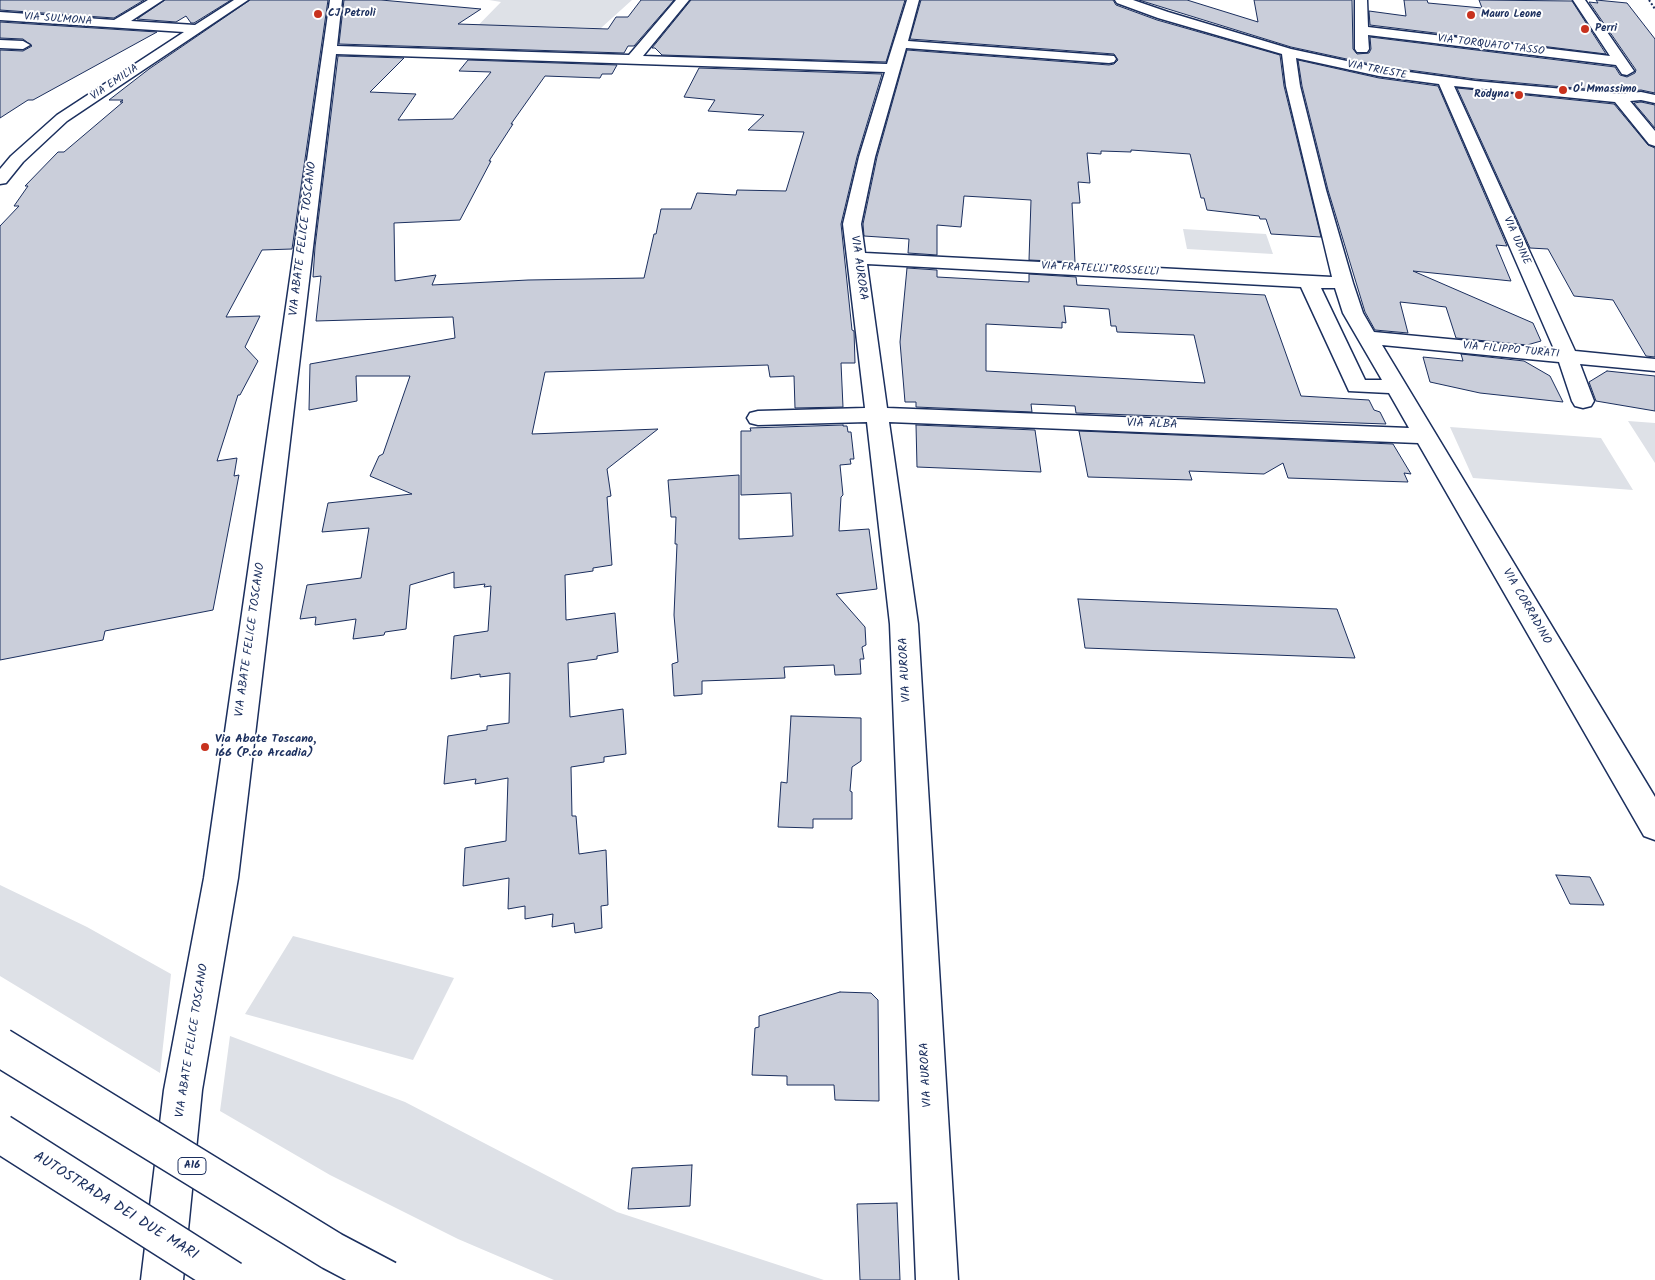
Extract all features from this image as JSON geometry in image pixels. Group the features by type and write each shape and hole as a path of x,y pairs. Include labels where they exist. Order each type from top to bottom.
{"main road":[{"path":"116,24 157,0"},
{"name":"VIA EMILIA","path":"0,179 16,159 62,118 242,0"},
{"name":"VIA ABATE FELICE TOSCANO","path":"162,1280 183,1090 221,878 336,0"},
{"path":"632,61 683,0"},
{"name":"VIA AURORA","path":"913,0 854,209 852,224 904,624 937,1280"},
{"name":"VIA TRIESTE","path":"1121,0 1164,15 1288,52 1380,72 1445,82 1619,98 1648,98"},
{"path":"1361,0 1363,68"},
{"path":"1580,0 1648,98"},
{"path":"17,18 42,4"},
{"name":"VIA SULMONA","path":"0,16 196,29"},
{"name":"VIA TORQUATO TASSO","path":"1362,30 1621,61"},
{"path":"0,44 23,45"},
{"path":"329,50 590,57 632,61 896,56 1109,59"},
{"name":"VIA CORRADINO","path":"1288,52 1293,86 1318,190 1353,313 1655,826"},
{"name":"VIA UDINE","path":"1445,82 1567,356 1583,401"},
{"path":"1619,98 1655,141"},
{"name":"VIA FRATELLI ROSSELLI","path":"857,258 1343,283"},
{"path":"1308,281 1357,386 1397,387"},
{"name":"VIA FILIPPO TURATI","path":"1366,337 1655,365"},
{"name":"VIA ALBA","path":"758,418 878,415 1426,436"},
{"name":"A16","path":"0,1047 332,1251 387,1280"},
{"name":"AUTOSTRADA DEI DUE MARI","path":"0,1133 231,1280"}],"path":[{"path":"1649,0 1655,9"}],"shaded area":[{"path":"489,0 632,0 601,28 507,25 483,50 455,49 501,2"},
{"path":"1183,229 1266,234 1273,254 1187,249"},
{"path":"1628,421 1655,423 1655,463"},
{"path":"1450,427 1601,438 1633,490 1473,478"},
{"path":"0,885 87,927 171,974 160,1073 0,976"},
{"path":"293,936 454,978 413,1060 245,1014"},
{"path":"230,1036 405,1102 617,1212 824,1280 554,1280 458,1239 330,1175 220,1111"}],"building":[{"path":"0,0 144,0 114,18 0,10"},
{"path":"165,0 231,0 194,23 191,23 186,16 176,22 137,19"},
{"path":"250,0 328,0 292,249 262,250 226,317 260,316 245,347 258,361 240,395 238,395 217,461 237,458 234,476 239,475 213,610 105,631 103,640 0,660 0,226 19,206 14,206 28,186 25,186 58,152 64,152 123,102 120,102 123,100 109,100 149,69"},
{"path":"344,0 381,0 481,9 458,24 608,29 616,17 628,17 641,0 674,0 634,46 628,46 624,53 339,44"},
{"path":"691,0 905,0 886,62 662,55 655,48 652,48"},
{"path":"921,0 1113,0 1116,5 1157,20 1280,55 1284,86 1321,237 1271,234 1266,219 1260,219 1259,216 1207,210 1204,198 1201,198 1190,154 1131,150 1131,152 1101,151 1101,154 1087,153 1090,183 1078,182 1080,203 1072,203 1075,262 1029,260 1031,200 964,196 961,227 937,225 937,255 908,253 909,239 864,236 863,224 877,157 907,50 1109,65 1114,64 1118,60 1114,54 910,39"},
{"path":"1139,0 1187,0 1258,22 1254,0 1352,0 1353,49 1357,54 1369,53 1371,49 1370,37 1615,67 1620,75 1627,77 1635,73 1636,70 1589,2 1598,3 1596,0 1627,3 1655,39 1655,93 1641,90 1619,92 1475,79 1379,66 1291,47"},
{"path":"1404,0 1427,0 1428,3 1482,8 1479,0 1572,1 1606,54 1370,25 1369,11 1406,16"},
{"path":"0,22 157,32 33,100 28,100 0,118 0,50 23,51 32,46 23,39 0,38"},
{"path":"338,56 404,58 370,92 416,94 398,120 453,119 491,72 459,71 468,60 617,65 612,74 602,74 600,78 545,76 511,124 513,124 489,161 491,161 460,220 394,223 395,281 436,275 432,285 528,280 644,278 661,209 691,209 697,193 736,195 737,190 786,191 804,132 748,130 764,115 708,111 715,100 684,97 699,68 882,74 857,157 841,224 852,330 854,331 855,363 841,363 843,407 795,408 794,376 770,377 768,365 545,372 532,434 658,429 607,469 611,496 607,497 612,565 593,568 593,571 565,575 566,620 615,613 618,652 597,656 597,659 568,663 570,717 623,709 626,754 604,757 604,762 571,767 572,816 576,816 579,854 606,850 608,905 601,906 602,928 575,933 574,923 552,927 553,914 525,919 525,906 508,909 509,878 463,886 465,848 506,841 508,778 475,784 476,779 444,784 448,736 487,730 487,726 509,723 510,673 480,677 480,674 451,679 454,636 488,631 491,586 484,587 485,584 454,588 454,572 410,585 406,629 385,632 384,635 353,639 356,619 315,625 316,617 300,619 307,585 361,578 369,528 322,532 328,503 412,494 370,476 379,456 383,454 410,376 356,376 357,401 309,410 310,364 455,338 453,317 316,321 321,276 313,277 315,247"},
{"path":"1298,60 1379,78 1438,86 1507,246 1496,245 1511,281 1413,271 1533,323 1541,341 1527,345 1456,338 1446,307 1400,302 1408,333 1375,330 1365,312 1328,190 1302,86"},
{"path":"1457,88 1614,104 1648,145 1655,148 1655,357 1646,356 1613,300 1574,296 1548,249 1530,248"},
{"path":"1641,102 1655,105 1655,128 1634,103"},
{"path":"907,268 937,270 937,277 1029,282 1029,274 1076,277 1077,285 1265,295 1301,396 1369,400 1374,410 1380,412 1386,424 1076,413 1075,406 1031,404 1032,412 916,407 916,402 905,402 900,342","holes":["1064,306 1109,309 1111,326 1116,326 1117,332 1194,335 1205,383 986,371 986,324 1062,328 1062,322 1066,323"]},
{"path":"1461,354 1524,361 1550,376 1563,402 1480,393 1430,382 1423,357 1463,361"},
{"path":"1607,371 1655,376 1655,411 1596,401 1589,382"},
{"path":"916,425 1035,430 1041,472 917,467"},
{"path":"847,426 848,432 851,432 854,459 850,459 851,464 840,465 843,495 841,497 839,531 869,529 877,589 836,594 865,627 866,645 862,647 864,659 860,659 861,674 835,675 834,665 784,667 785,678 702,681 702,694 674,696 672,664 678,662 674,615 677,544 675,544 676,517 671,517 668,480 739,475 739,539 793,536 791,493 741,495 741,431 751,431 750,428"},
{"path":"1079,431 1393,444 1411,474 1404,473 1408,482 1288,478 1283,463 1264,474 1189,471 1192,480 1088,477"},
{"path":"1078,599 1337,609 1355,658 1085,648"},
{"path":"791,716 861,718 861,761 852,767 850,791 852,792 852,819 813,819 813,828 778,827 781,782 787,783"},
{"path":"1556,875 1590,877 1604,905 1570,904"},
{"path":"840,992 871,993 878,1000 879,1101 835,1100 834,1085 787,1085 787,1076 752,1075 755,1028 759,1027 759,1016"},
{"path":"692,1165 690,1206 628,1209 632,1168"},
{"path":"897,1203 900,1280 860,1280 857,1204"}],"place":[{"name":"CJ Petroli","path":"318,14"},
{"name":"Mauro Leone","path":"1471,15"},
{"name":"Perri","path":"1585,29"},
{"name":"O' Mmassimo","path":"1563,90"},
{"name":"Rodyna","path":"1519,95"},
{"name":"Via Abate Toscano, 166 (P.co Arcadia)","path":"205,747"}]}
